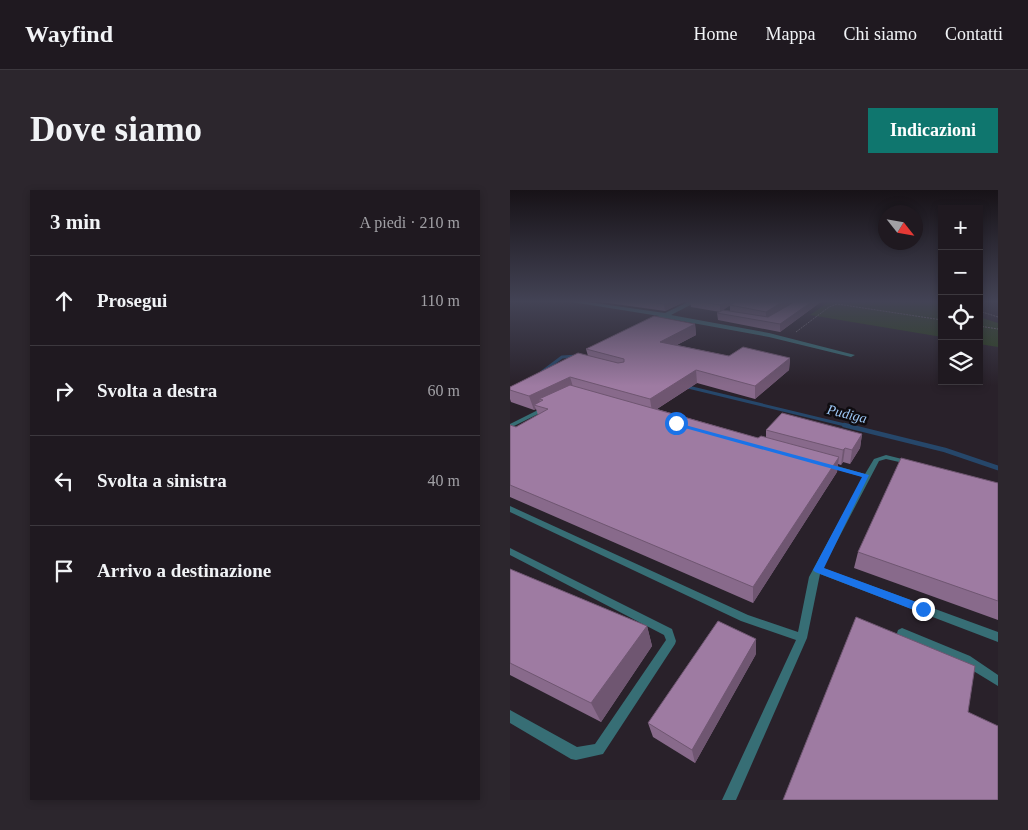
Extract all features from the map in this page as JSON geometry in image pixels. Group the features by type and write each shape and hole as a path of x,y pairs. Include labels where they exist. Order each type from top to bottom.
{"street":[{"path":"735,329 851,355"}],"lane":[{"path":"510,426 557,403"},
{"path":"730,800 802,638 814,577 866,476 876,460 886,457 920,464"},
{"path":"822,464 866,476"},
{"path":"510,508 745,618 802,638"},
{"path":"510,551 668,632 671,641 599,750 576,754 510,716"},
{"path":"818,570 998,638"},
{"path":"902,633 966,660 998,681"}],"path":[{"path":"786,340 800,329"}],"green space":[{"path":"897,329 938,329 938,336"},
{"path":"983,329 998,329 998,347 983,345"}],"building":[{"path":"626,329 684,329 660,342 729,356 743,347 790,358 755,386 696,370 650,399 570,377 529,396 510,390 510,387 578,353 618,363 624,362 624,359 586,349"},
{"path":"570,385 758,438 761,436 839,457 753,587 510,485 510,425 516,427 548,409 534,405 543,400 539,399"},
{"path":"782,413 862,434 852,450 845,448 843,450 766,430"},
{"path":"901,458 998,483 998,601 858,552"},
{"path":"510,569 647,626 591,703 510,663"},
{"path":"856,617 975,666 968,712 998,726 998,800 783,800"},
{"path":"718,621 756,639 692,750 648,723"}],"waterway":[{"name":"Pudiga","path":"542,372 562,357 578,356"},
{"name":"Pudiga","path":"688,387 849,426"},
{"name":"Pudiga","path":"844,425 945,450 998,468"}],"route":[{"path":"676,423 866,476 818,570 923,609"}]}
